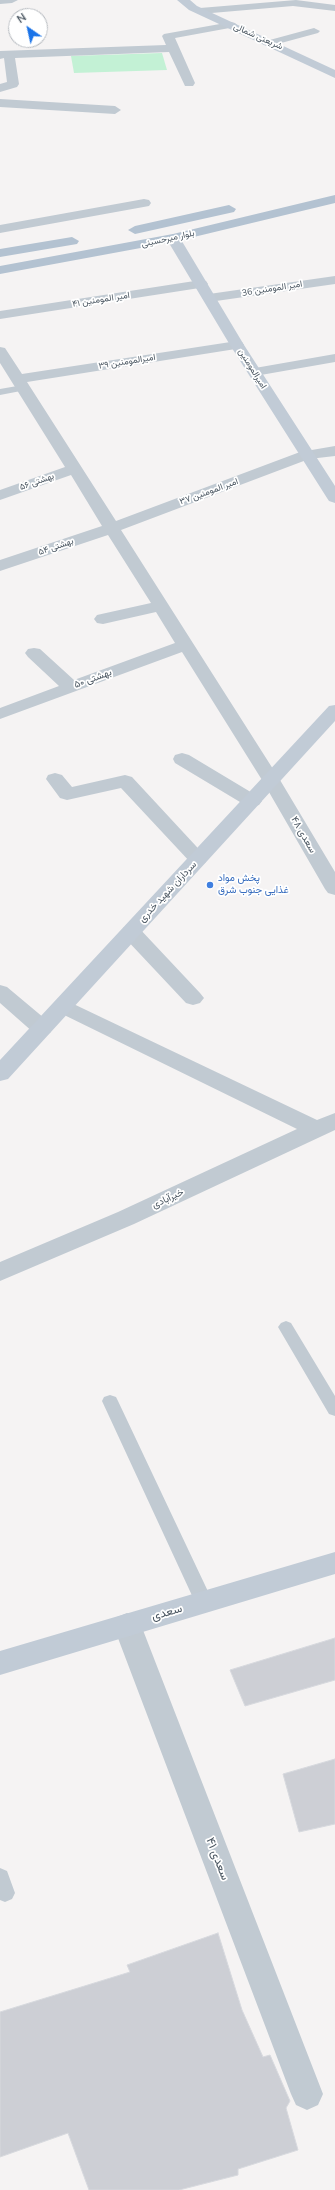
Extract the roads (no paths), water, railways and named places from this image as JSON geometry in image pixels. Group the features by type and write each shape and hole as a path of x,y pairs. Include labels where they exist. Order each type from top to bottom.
{"main road":[{"name":"بلوار میرحسینی","path":"0,270 173,238 335,199"},
{"name":"بلوار میرحسینی","path":"119,233 242,206"},
{"path":"0,253 88,238"}],"street":[{"path":"0,1 12,0"},
{"name":"شریعتی شمالی","path":"183,0 200,11 335,74"},
{"path":"200,11 293,3 335,8"},
{"path":"189,83 172,48 168,36 231,25"},
{"path":"270,43 314,31"},
{"path":"0,88 13,84 5,55 172,48"},
{"path":"0,103 115,110"},
{"path":"0,229 144,203"},
{"name":"امیرالمومنین","path":"173,238 237,345 306,455 335,498"},
{"name":"امیر المومنین 36","path":"209,298 335,280"},
{"name":"امیر المومنین ۴۱","path":"0,315 201,284"},
{"name":"امیرالمومنین ۳۹","path":"20,383 237,345"},
{"name":"سعدی ۴۸","path":"0,351 271,780 335,889"},
{"path":"254,372 335,358"},
{"name":"امیر المومنین ۳۷","path":"112,528 306,455 335,450"},
{"name":"بهشتی ۵۶","path":"0,495 74,469"},
{"name":"بهشتی ۵۴","path":"0,566 112,528"},
{"path":"104,619 160,606"},
{"name":"بهشتی ۵۰","path":"0,714 186,645"},
{"path":"34,653 71,687"},
{"name":"سرداران شهید خدری","path":"0,1074 335,710"},
{"path":"182,759 252,801"},
{"path":"55,779 67,794 125,781 198,859"},
{"path":"131,932 194,998"},
{"path":"0,992 42,1028"},
{"path":"63,1006 326,1126"},
{"name":"خیرآبادی","path":"0,1272 126,1218 326,1126"},
{"name":"سعدی","path":"1,1660 127,1625 335,1563"},
{"name":"سعدی ۴۱","path":"127,1625 307,2094"}],"lane":[{"path":"0,392 20,383"},
{"path":"286,1327 335,1410"},
{"path":"110,1401 204,1602"}],"place":[{"name":"پخش مواد غذایی جنوب شرق","path":"210,885"}]}
